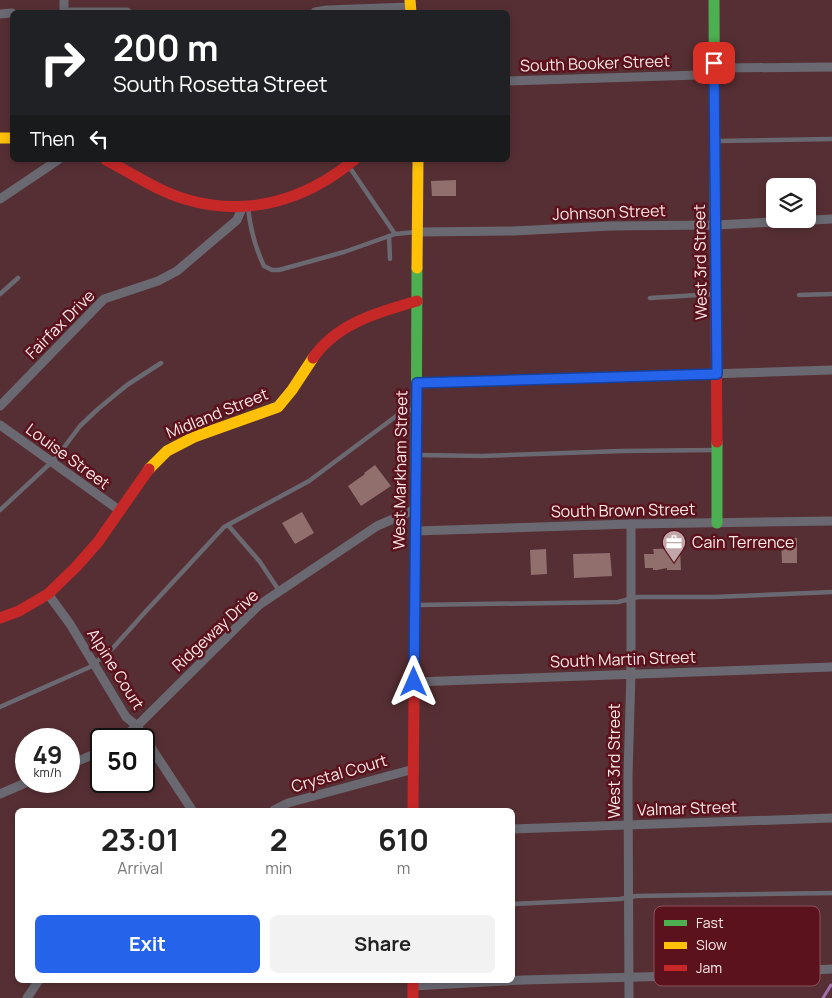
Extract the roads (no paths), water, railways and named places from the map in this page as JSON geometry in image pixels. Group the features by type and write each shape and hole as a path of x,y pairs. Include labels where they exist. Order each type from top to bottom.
{"street":[{"name":"West 3rd Street","path":"714,0 717,523"},
{"path":"332,10 411,7"},
{"name":"South Booker Street","path":"510,82 699,75 714,69 832,67"},
{"path":"0,199 55,162"},
{"path":"110,162 184,199 213,205 245,206 273,203 294,196 320,185 351,163"},
{"name":"West Markham Street","path":"414,808 418,162"},
{"name":"Fairfax Drive","path":"0,406 104,299 158,281 177,271 237,220 245,206"},
{"name":"Johnson Street","path":"418,232 513,231 832,219"},
{"name":"Midland Street","path":"0,618 19,611 48,594 91,550 150,468 166,451 194,437 278,407 292,390 315,355 335,334 352,324 380,312 417,301"},
{"path":"417,383 832,370"},
{"name":"Louise Street","path":"0,425 119,510"},
{"name":"Ridgeway Drive","path":"135,728 259,605 378,526 416,510"},
{"name":"South Brown Street","path":"416,531 832,520"},
{"name":"West 3rd Street","path":"629,998 630,825 628,774 631,673 631,524"},
{"name":"Alpine Court","path":"48,594 70,624 126,717 137,726 191,808"},
{"name":"South Martin Street","path":"414,682 832,667"},
{"name":"Crystal Court","path":"278,808 288,803 414,769"},
{"path":"0,794 15,788"},
{"name":"Valmar Street","path":"515,829 832,818"},
{"path":"515,981 654,977"},
{"path":"27,998 36,983"},
{"path":"413,983 413,998"}],"lane":[{"path":"715,141 832,139"},
{"path":"351,163 395,234"},
{"path":"245,206 258,253 264,266 272,270 279,270 321,259 395,234 418,232"},
{"path":"389,236 390,259"},
{"path":"0,294 18,278"},
{"path":"650,298 716,294"},
{"path":"799,295 832,294"},
{"path":"0,510 51,463 80,426 98,409 127,385 161,363"},
{"path":"0,707 94,664 113,648 228,525 309,481 399,414 417,408"},
{"path":"416,455 482,456 717,450"},
{"path":"228,525 260,562 280,592"},
{"path":"415,605 456,606 618,602 638,597 714,597 832,592"},
{"path":"515,904 629,897 832,894"}],"waterway":[{"path":"823,998 831,985"}],"place":[{"name":"Cain Terrence","path":"674,563"}]}
